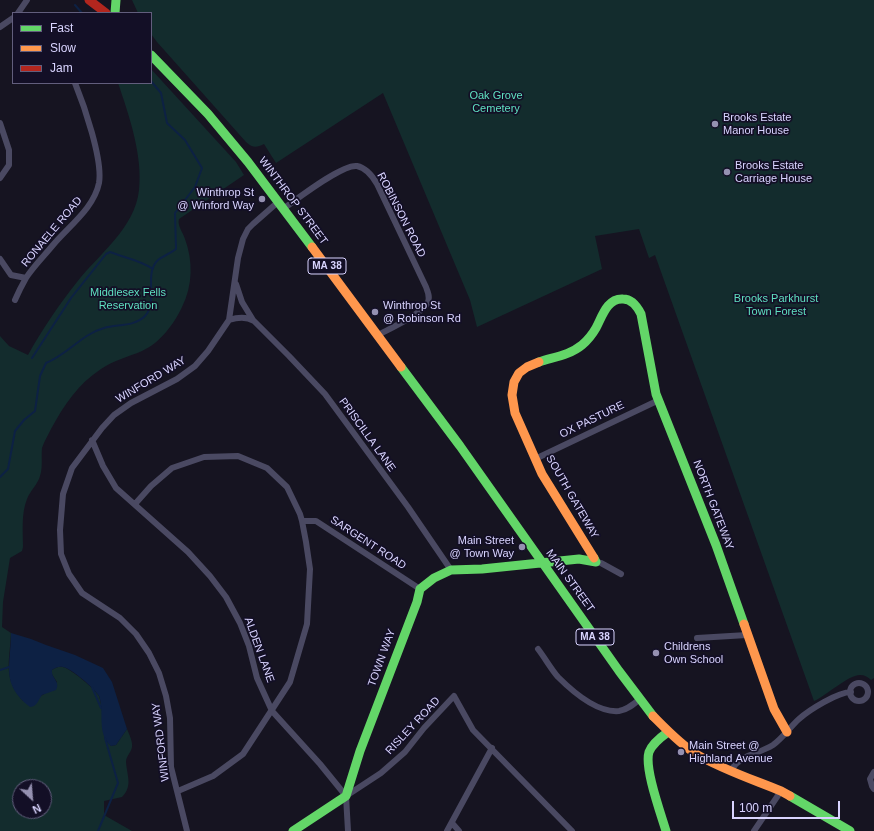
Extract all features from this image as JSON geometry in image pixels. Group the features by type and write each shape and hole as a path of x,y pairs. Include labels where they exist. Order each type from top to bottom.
{"street":[{"path":"21,12 27,0"},
{"path":"115,12 116,0"},
{"path":"93,1 105,12"},
{"path":"0,27 12,19"},
{"name":"WINTHROP STREET","path":"152,56 208,114 248,162 404,371"},
{"name":"RONAELE ROAD","path":"14,300 26,278 53,245 82,214 94,197 98,187 99,169 95,146 75,84"},
{"path":"0,123 9,150 9,165 0,178"},
{"name":"ROBINSON ROAD","path":"281,206 347,167 358,166 366,170 372,176 426,287 429,297 427,304 420,312 378,335"},
{"name":"WINFORD WAY","path":"187,831 172,767 170,718 166,696 159,673 149,653 136,634 120,618 82,592 69,574 61,554 60,530 63,494 72,468 108,421 125,407 177,379 195,366 208,351 229,320 239,251 245,233 253,224 281,206"},
{"path":"0,259 11,275 26,278"},
{"name":"PRISCILLA LANE","path":"235,280 242,302 254,321 325,394 408,507 451,570"},
{"name":"NORTH GATEWAY","path":"614,301 622,299 629,300 639,309 652,377 659,400 699,500 774,709 787,732"},
{"name":"SOUTH GATEWAY","path":"596,562 555,497 535,459 514,411 512,397 516,379 524,370 532,364 566,355 580,347 594,332 604,311 614,301"},
{"path":"229,320 244,317 254,321"},
{"name":"MAIN STREET","path":"404,371 460,446 648,711 668,732 696,754 781,791 850,831"},
{"name":"OX PASTURE","path":"535,459 659,400"},
{"name":"ALDEN LANE","path":"92,440 103,466 116,488 188,552 210,576 226,597 240,623 249,646 257,678 272,711 320,764 346,796"},
{"path":"135,504 172,468 204,456 238,456 267,468 287,487 300,514 306,542 310,569 307,624 290,682 243,754 213,776 178,791"},
{"name":"SARGENT ROAD","path":"302,521 316,521 420,589"},
{"path":"420,589 434,578 451,570 482,569 579,559 601,563 621,574"},
{"name":"TOWN WAY","path":"346,796 360,750 379,704 392,665 417,602 420,589"},
{"path":"697,638 748,635"},
{"path":"538,650 557,676 580,697 599,707 619,711 628,708 640,699"},
{"path":"731,770 740,759 771,746 787,732 798,719 809,711 837,696 851,692"},
{"name":"RISLEY ROAD","path":"346,796 381,773 405,752 424,728 454,696 473,730 492,748"},
{"path":"666,831 649,766 648,753 657,741 668,732"},
{"path":"447,831 492,748 552,812 572,831"},
{"path":"874,772 870,779 874,789"},
{"path":"754,831 781,791"},
{"path":"293,831 346,796"},
{"path":"346,796 348,831"},
{"path":"452,823 459,831"}],"green space":[{"path":"132,0 874,0 874,678 871,680 868,677 860,675 849,678 814,701 655,255 649,258 639,229 595,236 602,269 477,327 470,300 383,93 276,163 264,144 255,147 246,142 157,42 152,35 152,12 138,12"},
{"name":"Middlesex Fells Reservation","path":"152,70 236,162 244,175 179,219 179,227 188,247 191,273 186,299 171,326 149,348 111,363 85,381 72,396 51,429 42,448 41,473 39,479 28,496 25,505 23,517 22,551 10,558 3,602 2,627 11,633 9,660 10,676 16,692 23,701 39,697 49,690 57,682 51,673 52,670 63,667 71,671 93,689 99,696 105,739 111,746 116,745 127,729 132,745 126,760 128,781 127,789 122,797 104,801 104,815 132,831 0,831 0,336 9,346 28,355 64,299 77,282 115,240 131,216 136,204 139,190 139,163 134,136 118,84 152,84"}],"water":[{"path":"11,633 75,655 103,668 112,682 127,729 116,745 111,746 106,741 102,729 101,702 99,696 82,679 67,668 60,667 52,670 57,682 56,690 42,695 35,705 30,707 21,699 14,690 9,673"}],"waterway":[{"path":"75,5 81,12"},
{"path":"0,477 8,469 15,431 24,420 35,411 40,376 46,363 61,355 96,331 104,328 131,324 141,320 149,310 151,303 151,280 154,266 158,260 176,249 175,213 195,187 202,168 185,140 167,123 161,93 152,82"},
{"path":"32,358 71,298 106,254 110,252 138,261 153,269"},
{"path":"0,670 9,667"},
{"path":"92,687 101,708"},
{"path":"98,831 118,783 105,738"}],"traffic: fast":[{"path":"115,12 116,0"},
{"path":"152,56 208,114 248,162 312,247"},
{"path":"539,362 567,353 582,345 596,328 606,309 613,302 626,299 636,306 641,314 656,394 716,545 744,624"},
{"path":"401,367 460,446 619,671 653,716"},
{"path":"293,831 346,796 360,751 417,602 420,589 434,578 451,570 482,569 579,559 596,562 594,558"},
{"path":"666,831 651,780 648,759 652,746 668,732"},
{"path":"790,796 850,831"}],"traffic: slow":[{"path":"312,247 401,367"},
{"path":"539,362 527,367 519,373 514,382 512,395 515,413 542,474 594,558"},
{"path":"744,624 774,709 787,732"},
{"path":"653,716 679,741 696,754 790,796"}],"traffic: jam":[{"path":"89,0 105,12"}],"place":[{"name":"Brooks Estate Manor House","path":"715,124"},
{"name":"Brooks Estate Carriage House","path":"727,172"},
{"name":"Winthrop St @ Winford Way","path":"262,199"},
{"name":"Winthrop St @ Robinson Rd","path":"375,312"},
{"name":"Main Street @ Town Way","path":"522,547"},
{"name":"Childrens Own School","path":"656,653"},
{"name":"Main Street @ Highland Avenue","path":"681,752"}],"park label":[{"name":"Oak Grove Cemetery","path":"496,102"},
{"name":"Brooks Parkhurst Town Forest","path":"776,305"}]}
